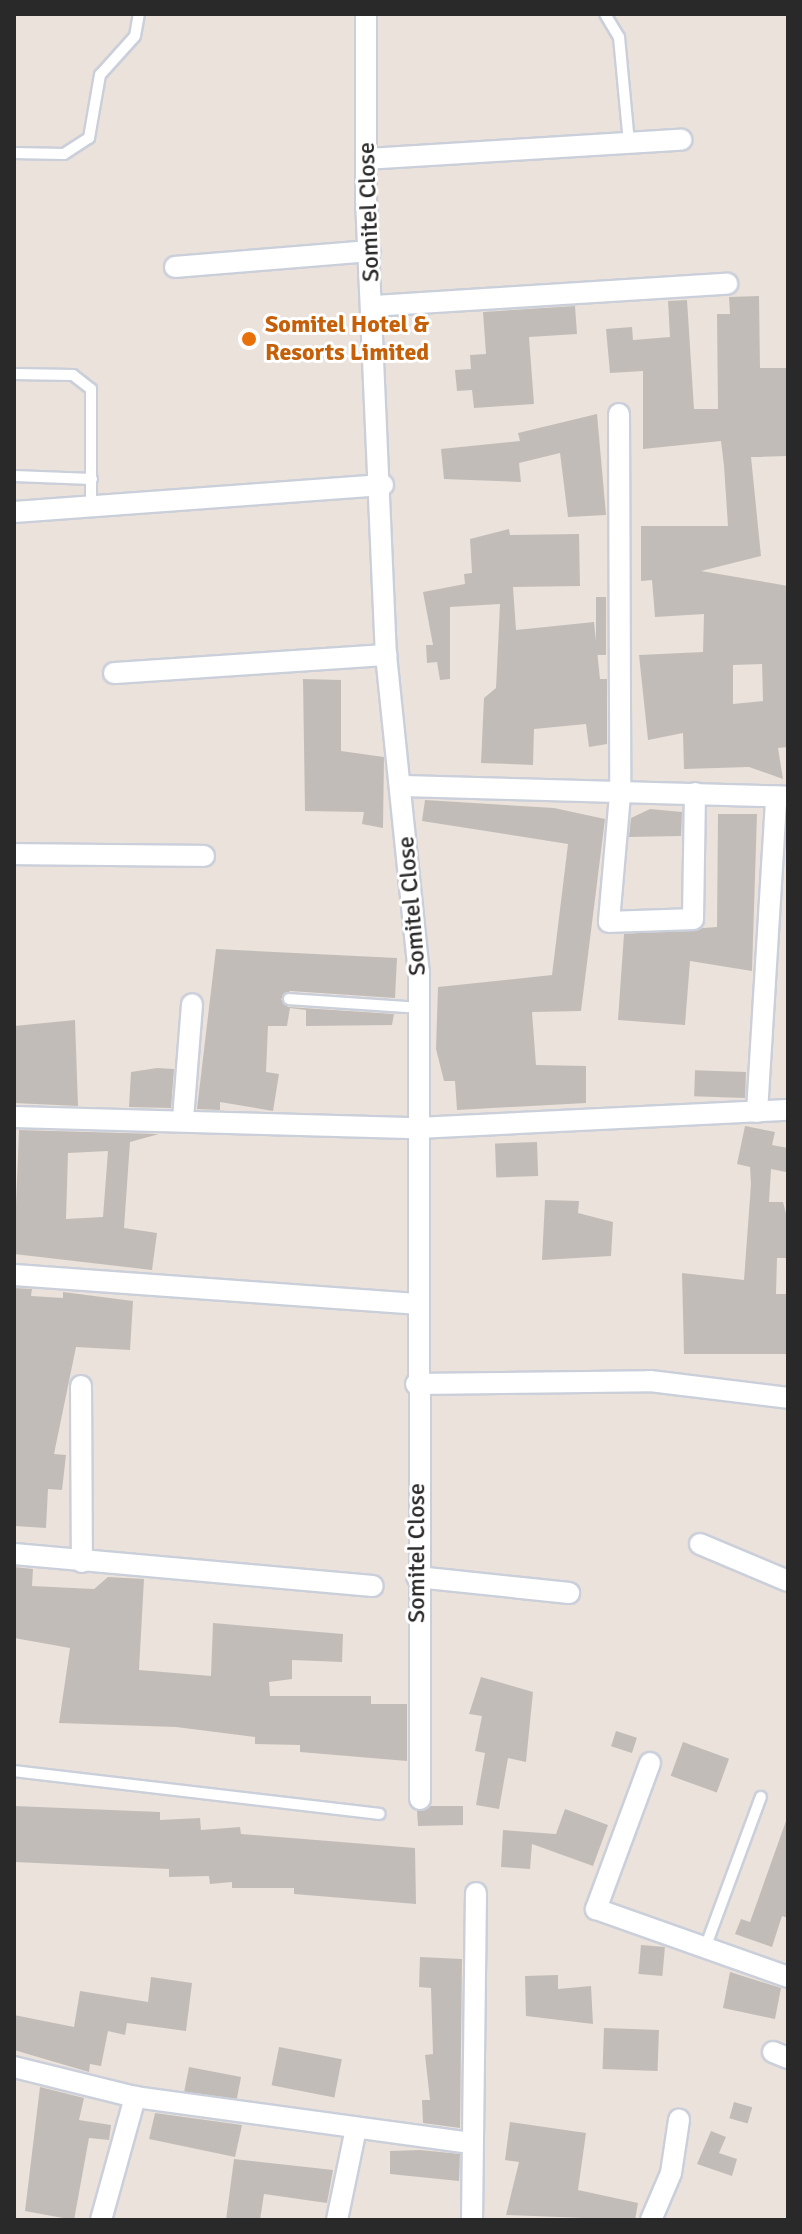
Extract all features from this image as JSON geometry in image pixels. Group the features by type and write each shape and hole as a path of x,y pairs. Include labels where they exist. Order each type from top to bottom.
{"street":[{"name":"Somitel Close","path":"366,14 366,159 383,485 386,655 404,786 420,1008 416,1384 420,1799"},
{"path":"366,159 681,140"},
{"path":"175,267 369,251"},
{"path":"373,306 727,284"},
{"path":"619,414 620,795 609,922 693,919 695,793"},
{"path":"14,512 383,485"},
{"path":"114,673 386,655"},
{"path":"404,786 620,795 695,793 782,797 757,1112"},
{"path":"14,854 204,856"},
{"path":"183,1119 192,1004"},
{"path":"14,1117 183,1119 417,1128 788,1110"},
{"path":"14,1275 417,1304"},
{"path":"416,1384 650,1381 788,1398"},
{"path":"81,1386 82,1562"},
{"path":"700,1544 788,1581"},
{"path":"14,1554 373,1586"},
{"path":"417,1577 569,1593"},
{"path":"650,1763 596,1909 788,1977"},
{"path":"472,2220 476,1893"},
{"path":"14,2067 135,2097 472,2143"},
{"path":"101,2220 135,2097"},
{"path":"651,2220 671,2173 679,2120"},
{"path":"337,2220 356,2128"}],"lane":[{"path":"14,153 64,154 89,138 100,75 135,36 139,14"},
{"path":"605,14 619,37 629,143"},
{"path":"14,374 85,380 91,505"},
{"path":"14,476 92,479"},
{"path":"289,999 420,1008"},
{"path":"14,1771 379,1814"},
{"path":"705,1948 761,1797"}],"building":[{"path":"759,296 760,368 788,368 788,456 751,457 761,556 701,571 788,586 788,747 778,748 783,779 749,767 684,769 683,733 648,740 639,655 703,652 704,614 655,617 652,580 641,581 641,526 728,526 724,466 721,441 643,449 643,371 610,373 606,329 632,327 633,340 670,337 668,301 687,300 694,409 718,409 717,314 730,314 729,297","holes":["762,664 763,701 733,704 733,665"]},
{"path":"575,306 577,334 529,337 534,404 474,408 472,390 457,391 455,370 471,369 470,355 486,354 483,312"},
{"path":"597,414 606,515 568,517 560,453 519,463 521,482 444,479 441,449 520,441 518,433"},
{"path":"509,529 510,535 579,534 580,586 513,587 516,630 594,622 600,679 607,679 607,744 589,747 586,724 534,729 533,765 481,763 484,698 496,688 500,604 450,607 450,679 440,680 437,662 427,663 426,645 433,645 423,592 465,584 464,574 472,573 470,539"},
{"path":"596,597 606,597 606,655 596,655"},
{"path":"303,679 341,680 341,751 384,757 383,828 362,824 364,812 305,811"},
{"path":"425,800 554,808 605,819 581,1011 532,1012 536,1065 586,1066 586,1103 457,1110 455,1081 444,1081 436,1049 438,987 552,975 568,844 422,821"},
{"path":"650,809 682,812 681,836 629,837 631,818"},
{"path":"718,814 757,814 752,971 690,961 685,1025 618,1020 624,934 717,927"},
{"path":"216,949 397,958 395,998 290,991 281,999 288,1007 394,1014 392,1025 306,1026 306,1010 290,1008 287,1026 268,1026 266,1072 279,1074 273,1111 220,1102 220,1110 197,1109"},
{"path":"75,1020 78,1106 14,1103 14,1026"},
{"path":"174,1069 171,1108 129,1107 131,1072"},
{"path":"695,1070 746,1072 745,1098 694,1096"},
{"path":"745,1126 775,1132 772,1145 788,1148 786,1172 771,1169 769,1202 783,1202 788,1221 788,1258 777,1258 776,1294 788,1294 788,1354 684,1354 682,1273 744,1280 750,1167 737,1164"},
{"path":"19,1130 159,1134 130,1142 124,1228 157,1233 152,1270 14,1254","holes":["108,1151 103,1217 66,1219 68,1153"]},
{"path":"537,1142 538,1176 496,1177 495,1143"},
{"path":"545,1200 579,1201 578,1213 613,1222 611,1256 542,1260"},
{"path":"14,1288 32,1289 31,1296 63,1298 63,1292 133,1301 130,1350 76,1347 54,1454 66,1455 62,1490 48,1489 46,1528 14,1526"},
{"path":"14,1567 33,1569 32,1586 94,1589 108,1577 144,1579 139,1670 211,1676 213,1623 343,1634 342,1662 292,1660 292,1679 269,1682 270,1696 371,1696 371,1704 407,1704 407,1761 300,1752 300,1745 255,1744 255,1737 176,1727 59,1723 70,1648 14,1638"},
{"path":"481,1677 533,1692 526,1762 508,1758 499,1809 476,1805 485,1753 475,1751 482,1716 469,1714"},
{"path":"616,1731 637,1738 632,1753 611,1746"},
{"path":"683,1742 729,1759 717,1793 671,1776"},
{"path":"14,1806 160,1812 160,1820 200,1818 201,1830 240,1827 241,1834 415,1848 416,1904 294,1894 294,1888 232,1888 232,1882 210,1884 209,1876 169,1877 169,1869 14,1862"},
{"path":"431,1806 463,1806 463,1825 418,1826 417,1811"},
{"path":"565,1809 608,1825 593,1866 532,1844 530,1869 501,1867 503,1830 556,1834"},
{"path":"786,1821 788,1918 782,1916 772,1947 735,1934 741,1919 750,1922"},
{"path":"641,1945 665,1947 662,1976 638,1974"},
{"path":"420,1957 462,1959 460,2128 423,2123 422,2100 430,2100 425,2055 433,2054 431,1988 419,1987"},
{"path":"730,1972 781,1988 775,2019 723,2008"},
{"path":"558,1975 558,1989 591,1986 593,2024 526,2016 525,1976"},
{"path":"151,1977 192,1983 186,2031 127,2023 125,2035 108,2031 101,2066 90,2064 89,2072 14,2050 14,2015 74,2027 80,1991 148,2002"},
{"path":"604,2028 659,2030 658,2071 603,2069"},
{"path":"279,2047 342,2059 334,2097 272,2085"},
{"path":"189,2067 241,2077 236,2102 184,2092"},
{"path":"40,2087 84,2098 79,2120 111,2125 109,2140 89,2138 74,2220 25,2211"},
{"path":"734,2102 752,2107 748,2124 729,2118"},
{"path":"155,2113 242,2125 235,2157 149,2139"},
{"path":"510,2122 586,2133 578,2190 638,2203 635,2220 506,2215 519,2162 505,2160"},
{"path":"711,2131 726,2137 719,2153 737,2159 732,2176 697,2164"},
{"path":"390,2151 460,2154 459,2181 390,2174"},
{"path":"234,2159 333,2170 327,2203 264,2194 260,2220 226,2220"}],"place":[{"name":"Somitel Hotel & Resorts Limited","path":"249,339"}]}
